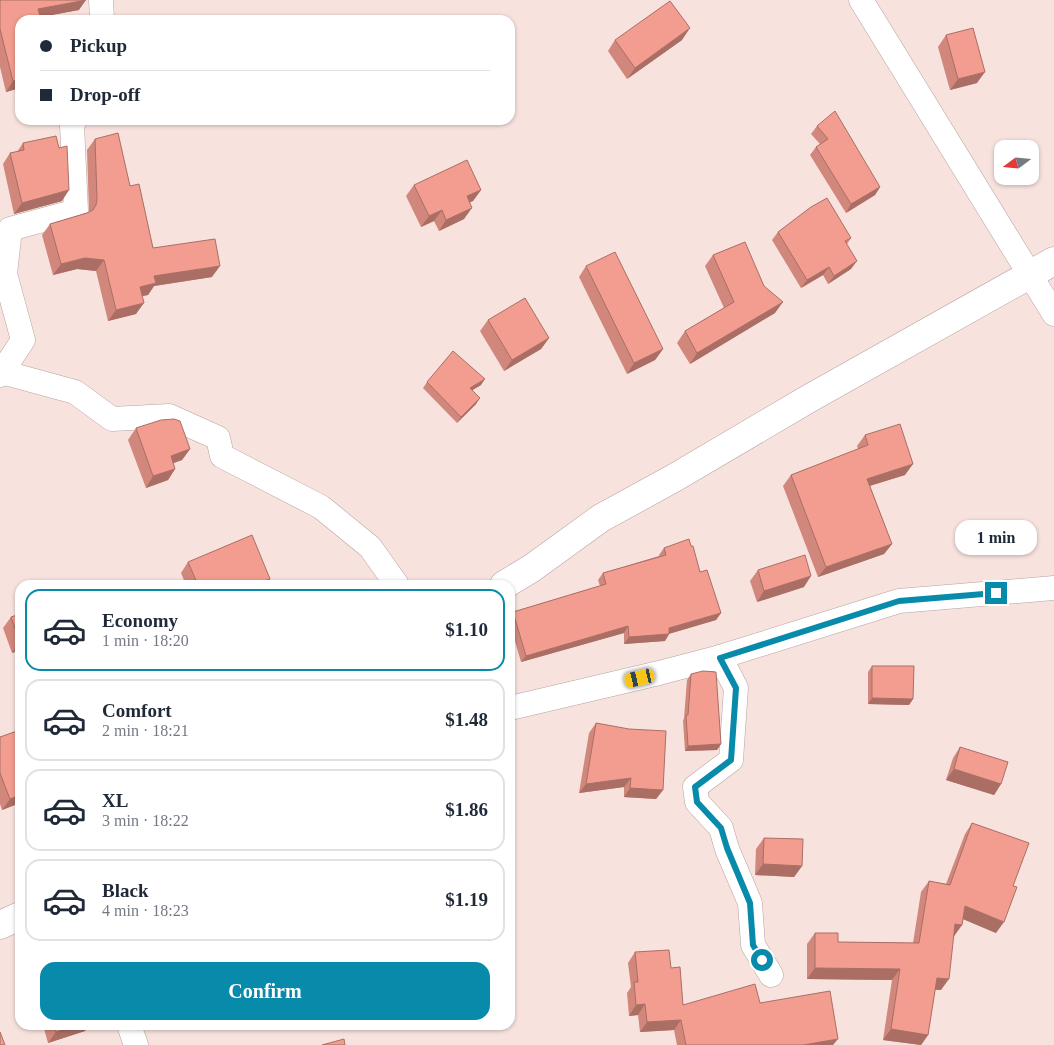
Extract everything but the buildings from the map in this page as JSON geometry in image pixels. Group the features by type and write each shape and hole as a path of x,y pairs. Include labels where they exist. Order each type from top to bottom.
{"street":[{"path":"101,0 102,15"},
{"path":"861,0 1054,314"},
{"path":"72,125 76,211 10,229 5,274 23,340 1,373 75,392 112,419 170,416 218,438 222,456 321,507 370,547 393,580"},
{"path":"512,580 532,568 600,518 674,478 834,384 1054,261"},
{"path":"515,707 720,658 899,601 1054,588"},
{"path":"720,658 736,688 731,760 695,787 697,802 721,828 727,848 750,903 753,945 771,975"},
{"path":"0,925 15,918"},
{"path":"131,1030 136,1045"}],"route":[{"path":"762,960 753,945 750,903 727,848 721,828 697,802 695,787 731,760 736,688 720,658 899,601 996,593"}]}
